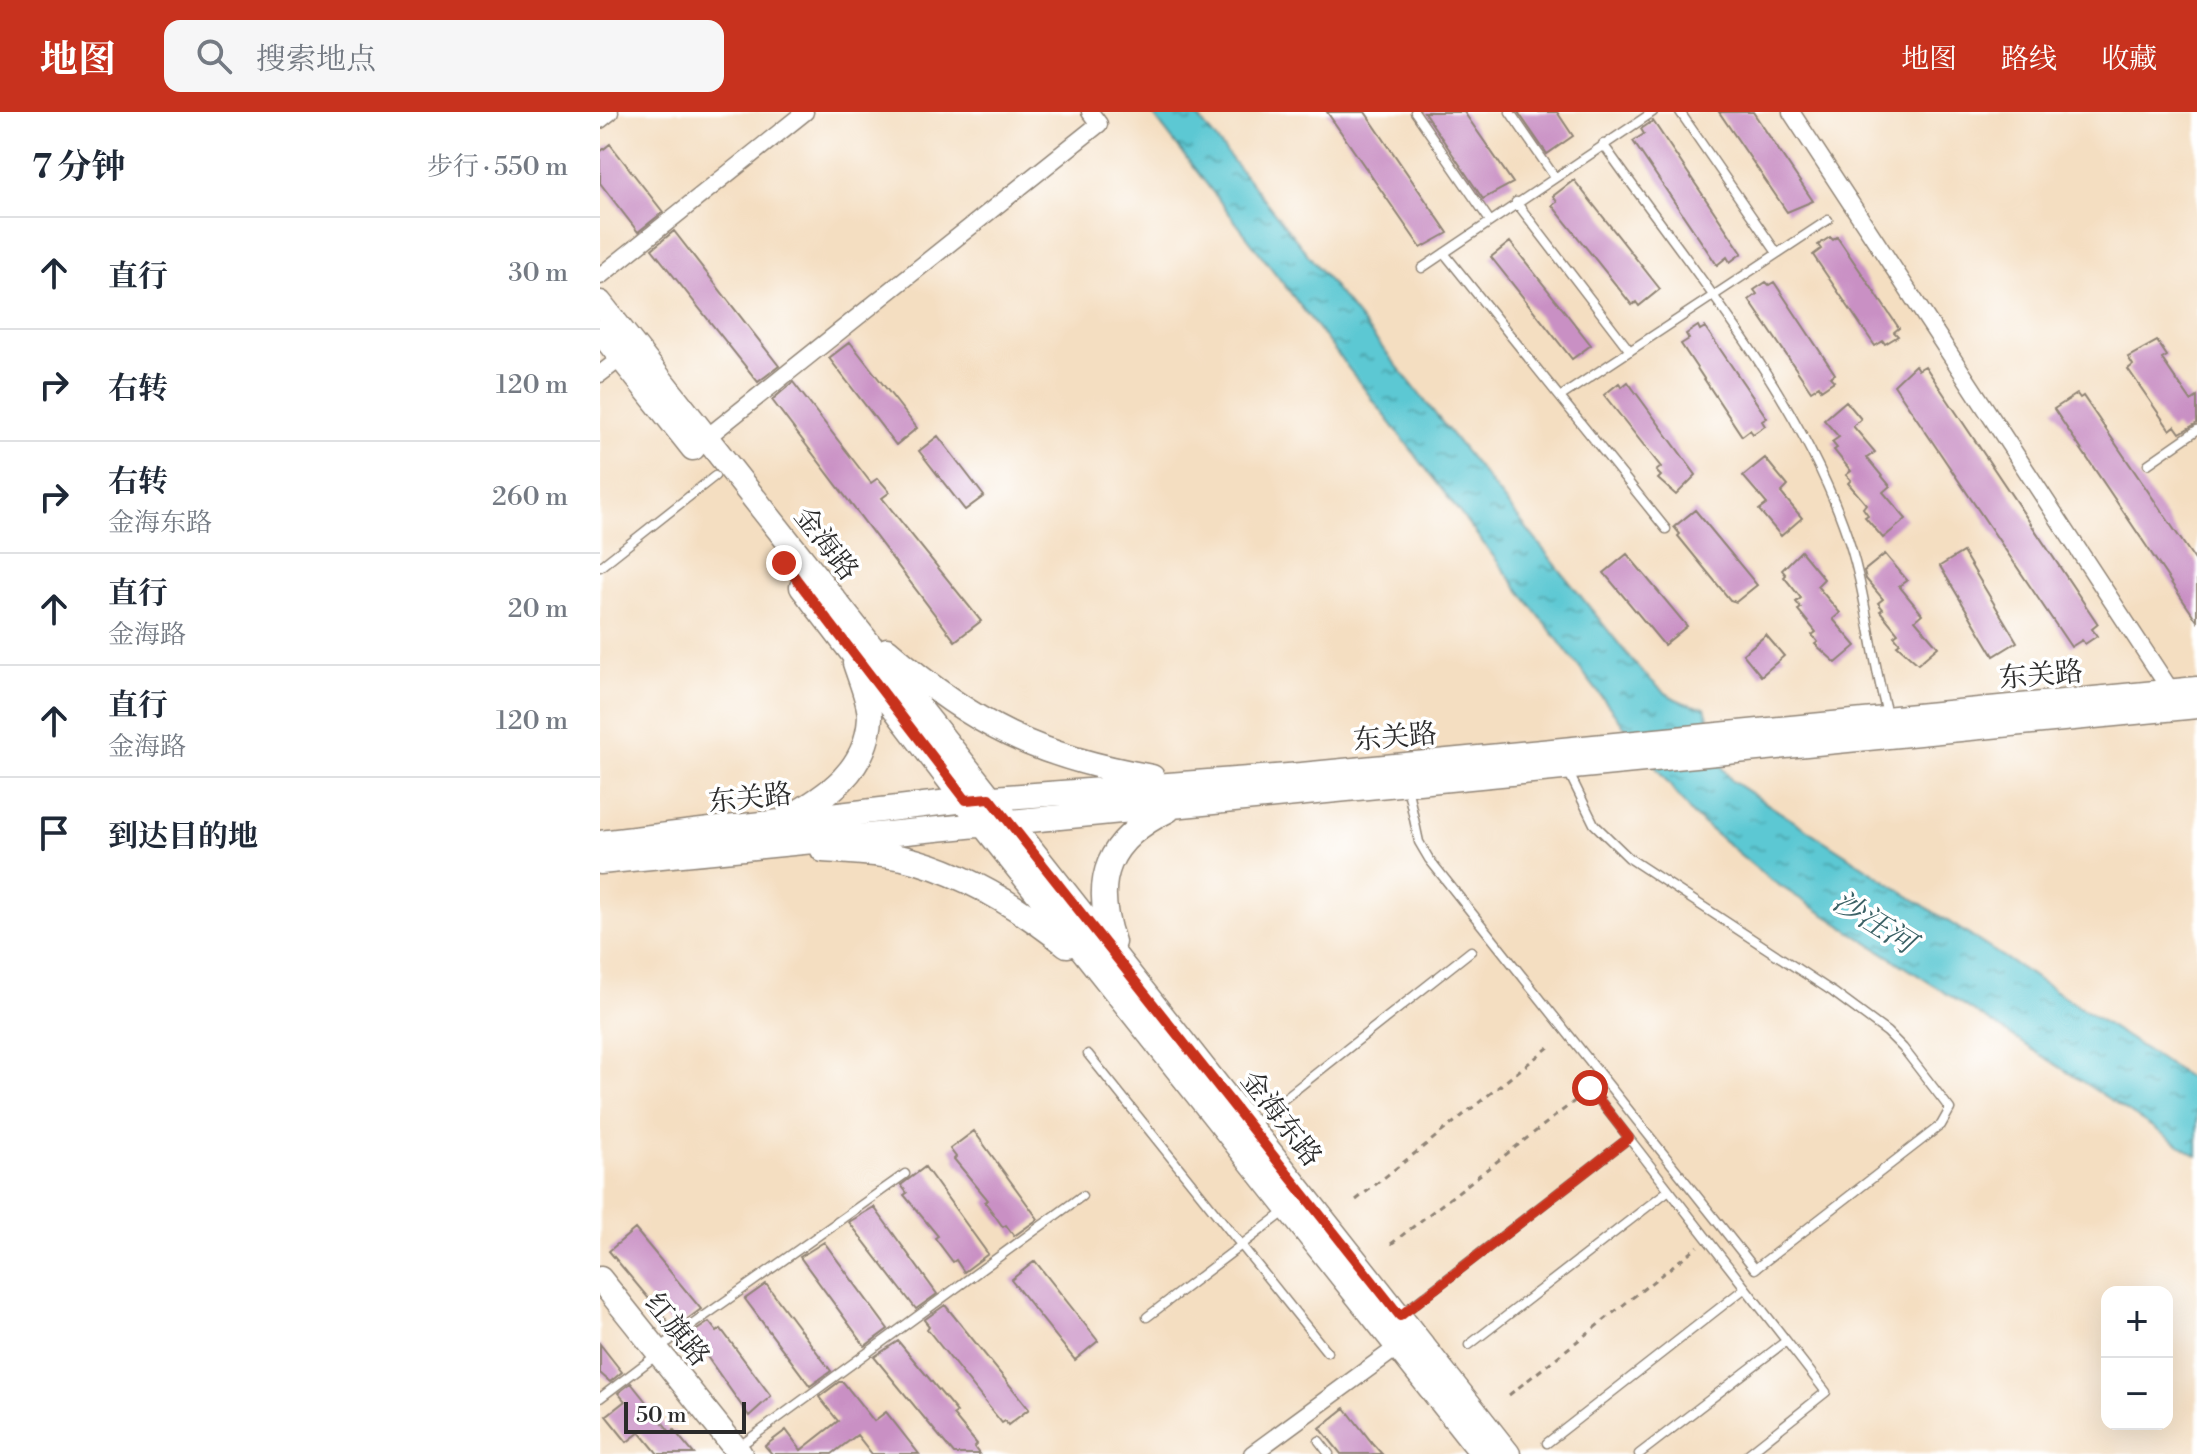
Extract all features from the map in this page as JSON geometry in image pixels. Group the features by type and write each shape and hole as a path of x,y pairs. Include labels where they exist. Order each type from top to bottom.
{"main road":[{"name":"金海路","path":"600,303 840,608 978,799 982,823"},
{"name":"金海路","path":"600,331 851,650 978,799 1008,820"},
{"path":"840,608 924,682 982,721 1041,751 1105,768 1190,783"},
{"path":"773,835 843,783 863,752 870,715 851,650"},
{"name":"东关路","path":"600,862 978,799 1190,783 2197,689"},
{"name":"东关路","path":"600,843 982,823 2197,706"},
{"path":"1110,966 1103,912 1104,880 1121,842 1145,821 1176,806"},
{"name":"金海东路","path":"1008,820 1110,966 1290,1208 1483,1454"},
{"name":"金海东路","path":"982,823 1250,1126 1508,1454"},
{"path":"773,835 903,858 968,881 1110,966"},
{"name":"红旗路","path":"600,1279 738,1451"}],"street":[{"path":"600,120 610,112"},
{"path":"600,276 805,112"},
{"path":"706,438 1099,124 1090,112"},
{"path":"1791,112 2171,691"},
{"path":"600,374 621,358"},
{"path":"1252,1454 1399,1346"}],"lane":[{"path":"1415,112 1490,221"},
{"path":"1510,112 1554,176"},
{"path":"1422,268 1653,112"},
{"path":"1680,112 1777,253"},
{"path":"1603,144 1789,409 1821,469 1851,546 1888,718"},
{"path":"1516,202 1630,351"},
{"path":"1560,397 1828,220"},
{"path":"1444,253 1666,529"},
{"path":"2148,464 2197,430"},
{"path":"600,567 715,476"},
{"path":"1406,782 1419,842 1429,859 1755,1269 1941,1125 1950,1109 1887,1032 1833,992 1629,858 1594,824 1566,767"},
{"path":"1250,1126 1471,951"},
{"path":"1088,1054 1327,1352"},
{"path":"1590,1088 1826,1392 1748,1454"},
{"path":"1400,1316 1629,1138"},
{"path":"600,1398 658,1352 905,1174"},
{"path":"1469,1345 1669,1190"},
{"path":"738,1451 1082,1196"},
{"path":"1147,1317 1290,1208"},
{"path":"1547,1443 1745,1288"},
{"path":"1639,1454 1786,1341"},
{"path":"1319,1441 1329,1454"}],"path":[{"path":"1356,1200 1549,1047"},
{"path":"1391,1244 1590,1088"},
{"path":"1509,1395 1707,1239"}],"water":[{"name":"沙汪河","path":"1151,112 1194,112 1635,664 1674,698 1705,707 1723,769 1732,781 2197,1083 2197,1156 1768,878 1692,814"}],"building":[{"path":"1327,112 1365,112 1448,233 1421,248"},
{"path":"1424,112 1464,112 1513,183 1483,199"},
{"path":"1518,112 1557,112 1573,136 1547,154"},
{"path":"1719,112 1753,112 1813,201 1787,212"},
{"path":"1653,121 1742,253 1730,262 1727,257 1717,265 1633,141 1644,134 1641,129"},
{"path":"610,144 663,212 638,232 600,183 600,152"},
{"path":"1574,180 1660,289 1639,306 1636,302 1632,305 1552,205 1557,202 1553,196"},
{"path":"674,231 779,366 758,382 652,249"},
{"path":"1830,237 1833,240 1837,237 1899,328 1894,332 1898,336 1885,344 1883,341 1875,346 1813,255 1821,249 1818,245"},
{"path":"1510,242 1591,345 1572,359 1491,257"},
{"path":"1766,282 1769,285 1774,282 1835,374 1830,377 1834,381 1821,390 1819,386 1811,391 1749,300 1757,294 1754,290"},
{"path":"1698,326 1700,330 1705,327 1767,418 1762,421 1765,426 1753,434 1750,430 1742,436 1681,344 1689,339 1686,334"},
{"path":"2157,341 2167,356 2162,359 2191,401 2197,397 2197,423 2180,433 2175,426 2170,430 2128,369 2133,365 2128,357"},
{"path":"850,342 917,428 896,445 829,358"},
{"path":"1915,365 1918,370 1925,366 2098,624 2092,629 2097,636 2085,644 2082,640 2071,647 1894,385"},
{"path":"793,382 871,483 878,478 890,492 882,498 981,621 955,641 772,400"},
{"path":"1628,382 1696,475 1676,495 1658,479 1661,476 1656,471 1661,467 1604,395 1619,383 1622,387"},
{"path":"2077,394 2080,398 2083,396 2197,563 2197,621 2054,409"},
{"path":"1846,401 1861,419 1853,426 1875,452 1867,458 1890,486 1883,492 1906,519 1883,538 1865,517 1868,515 1863,508 1866,504 1848,483 1851,480 1846,475 1851,471 1834,450 1837,448 1832,442 1839,437 1824,420"},
{"path":"938,436 984,496 965,510 919,451"},
{"path":"1765,458 1788,486 1781,493 1802,518 1781,536 1759,510 1767,504 1743,476"},
{"path":"1695,510 1757,585 1736,602 1730,600 1678,536 1680,534 1674,527"},
{"path":"1801,551 1824,579 1817,586 1840,613 1833,619 1856,646 1836,663 1815,644 1818,642 1812,635 1816,632 1798,610 1801,608 1796,602 1801,598 1784,577 1786,575 1782,570"},
{"path":"1963,552 2017,642 1994,656 1940,566"},
{"path":"1627,554 1687,626 1664,645 1604,573"},
{"path":"1885,554 1907,580 1899,586 1922,614 1915,620 1938,647 1918,664 1897,645 1900,643 1894,636 1898,633 1880,611 1883,609 1878,603 1883,599 1866,579 1864,571"},
{"path":"1766,635 1784,656 1761,676 1743,654"},
{"path":"974,1131 1038,1219 1014,1236 1006,1225 1003,1227 985,1202 988,1200 954,1159 956,1157 950,1149"},
{"path":"925,1167 988,1254 964,1272 956,1260 953,1262 935,1238 938,1236 904,1195 907,1193 901,1185"},
{"path":"874,1207 937,1294 916,1309 849,1222"},
{"path":"635,1229 701,1309 674,1329 609,1251"},
{"path":"824,1242 888,1329 865,1346 800,1257"},
{"path":"1035,1261 1098,1341 1075,1360 1011,1280"},
{"path":"766,1284 831,1371 810,1386 745,1299"},
{"path":"945,1305 1029,1409 1008,1425 1005,1421 1002,1423 927,1329 929,1326 924,1320"},
{"path":"709,1322 717,1332 721,1329 771,1396 749,1416 691,1334"},
{"path":"898,1341 957,1412 953,1415 977,1444 974,1447 979,1454 954,1454 874,1357"},
{"path":"600,1344 622,1372 610,1382 600,1373"},
{"path":"843,1382 874,1421 886,1412 919,1454 872,1454 857,1435 832,1454 772,1454 765,1446 786,1430 801,1450 838,1421 819,1397"},
{"path":"631,1383 671,1433 674,1430 694,1454 658,1454 640,1432 627,1442 606,1416 625,1401 618,1393"},
{"path":"1345,1408 1382,1454 1341,1454 1320,1428"}],"route":[{"path":"784,563 966,800 990,798 1400,1316 1629,1138 1590,1088"}]}
